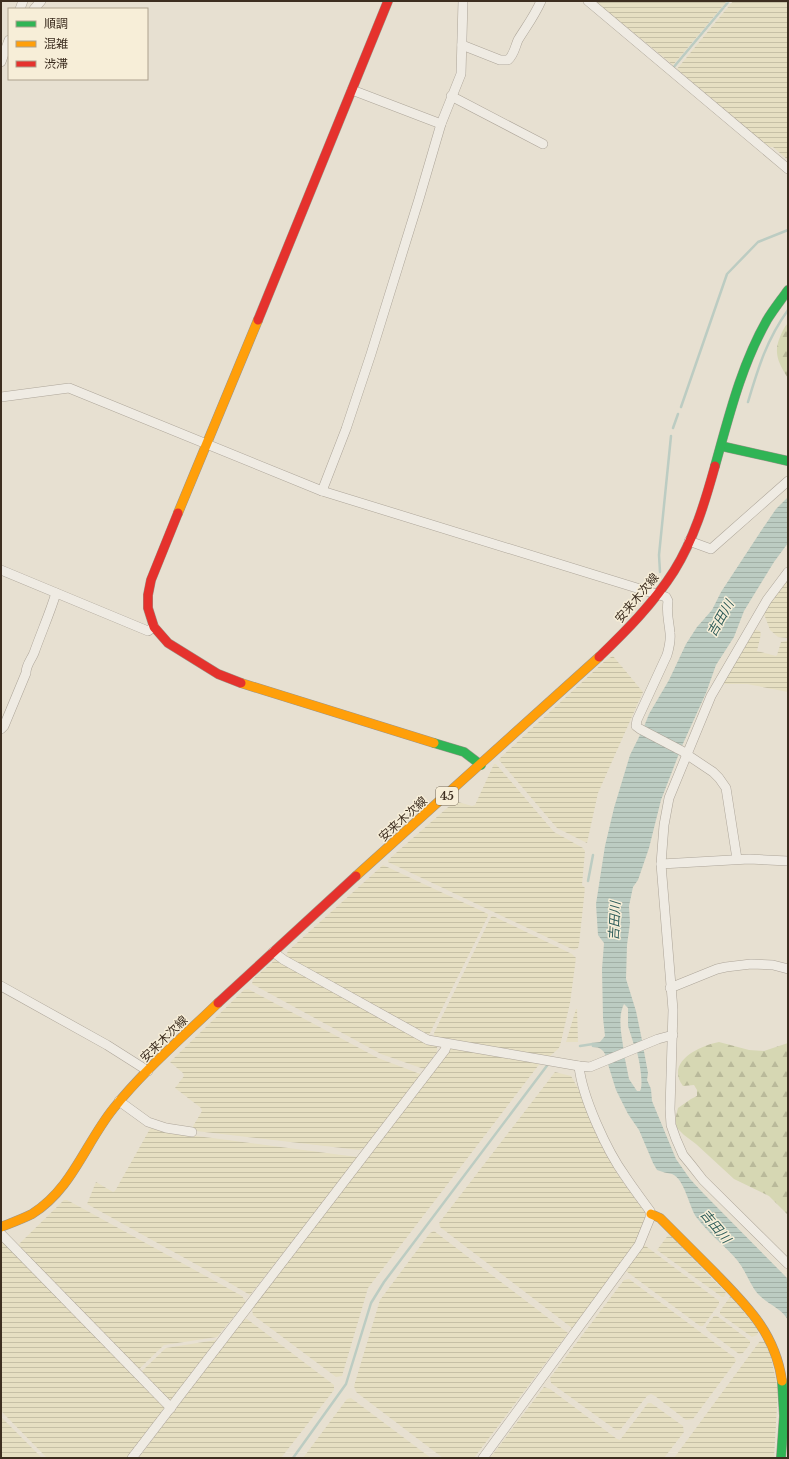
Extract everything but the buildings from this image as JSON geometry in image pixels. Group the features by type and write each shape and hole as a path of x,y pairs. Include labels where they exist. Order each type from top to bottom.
{"street":[{"path":"388,1 151,580 148,595 148,608 154,627 168,643 218,674 246,685 464,752 481,765"},
{"path":"322,491 346,429 420,199 441,124 460,74 462,45 462,1"},
{"path":"462,45 500,60 508,60 512,56 516,45 534,16 541,1"},
{"path":"588,1 788,169"},
{"path":"1,62 7,47"},
{"path":"352,90 441,124"},
{"path":"451,96 544,144"},
{"name":"安来木次線","path":"1,1227 31,1214 50,1200 75,1170 102,1124 119,1101 148,1071 237,984 481,765 636,621 658,595 676,568 703,504 731,408 752,349 767,321 788,290"},
{"path":"1,397 69,388 322,491 666,597 668,601 667,611 670,644 667,655 637,720 636,726 683,752 720,778 726,788 737,859"},
{"path":"721,446 788,461"},
{"path":"689,540 711,549 788,481"},
{"path":"1,570 148,631 154,627"},
{"path":"788,572 767,600 735,653 711,696 683,752 669,798 664,825 661,864 673,1010 670,1119 679,1146 703,1180 788,1264"},
{"path":"1,730 26,673 26,668 56,593"},
{"path":"661,864 737,859 788,861"},
{"path":"274,952 284,960 428,1040 447,1044 590,1067 673,1035"},
{"path":"670,988 726,967 751,964 773,965 788,969"},
{"path":"1,986 106,1045 148,1071"},
{"path":"132,1458 445,1050 447,1044"},
{"path":"579,1066 583,1087 602,1133 624,1176 651,1214 660,1218 749,1308 766,1332 778,1356 784,1384 785,1444 781,1458"},
{"path":"119,1101 148,1122 166,1128 192,1132"},
{"path":"483,1458 639,1245 651,1214"},
{"path":"1,1234 171,1408"}],"shaded area":[{"path":"595,1 727,1 673,65"},
{"path":"733,1 788,1 788,160 773,147 769,147 677,69"},
{"path":"788,578 788,638 778,637 770,630 764,614 779,589"},
{"path":"754,629 760,631 761,634 757,651 776,656 781,642 788,641 788,692 747,684 724,684"},
{"path":"613,656 643,692 598,793 587,843 557,828 499,759 606,660"},
{"path":"494,764 496,764 554,832 583,848 585,851 582,885 585,888 579,944 578,948 574,950 388,862 388,860 455,801 472,806 475,805"},
{"path":"383,865 488,914 429,1035 287,958 286,956 288,951"},
{"path":"493,916 572,954 576,958 570,1003 560,1046 549,1057 434,1037 434,1033 491,917"},
{"path":"275,960 427,1044 437,1046 437,1052 424,1069 381,1054 252,984 253,979"},
{"path":"248,989 378,1058 421,1075 365,1147 359,1150 196,1131 192,1128 202,1111 201,1108 175,1088 184,1076 183,1073 170,1062 244,990"},
{"path":"576,1009 578,1042 566,1042"},
{"path":"452,1047 541,1062 368,1288 342,1376 336,1377 253,1315 252,1309"},
{"path":"555,1072 571,1076 579,1090 599,1140 618,1175 647,1215 634,1245 576,1327 572,1328 440,1227 439,1223"},
{"path":"151,1127 189,1135 358,1158 250,1295 87,1204 96,1182 113,1192 115,1191"},
{"path":"64,1200 67,1200 80,1207 242,1296 246,1302 217,1337 164,1345 140,1368 138,1368 18,1246"},
{"path":"434,1231 568,1333 474,1458 443,1458 356,1392 354,1386 380,1300 430,1233"},
{"path":"669,1234 726,1293 724,1297 657,1250"},
{"path":"1,1239 166,1407 128,1458 47,1458 1,1411"},
{"path":"643,1244 719,1301 719,1304 703,1326 700,1326 626,1271 628,1263"},
{"path":"629,1279 735,1358 736,1361 693,1419 686,1420 651,1394 647,1396 620,1430 616,1430 551,1383 550,1378 624,1280"},
{"path":"730,1297 759,1330 757,1335 752,1337 720,1314 720,1311"},
{"path":"714,1316 717,1316 750,1341 750,1344 743,1353 739,1354 707,1330 706,1327"},
{"path":"244,1319 247,1319 334,1385 334,1390 281,1458 140,1458 140,1456"},
{"path":"217,1341 171,1401 168,1401 141,1372 166,1348"},
{"path":"760,1341 765,1342 770,1353 778,1389 774,1458 674,1458"},
{"path":"544,1387 550,1389 620,1440 648,1403 651,1403 683,1426 684,1432 664,1458 490,1458"},
{"path":"351,1398 431,1458 303,1458 347,1399"},
{"path":"1,1417 42,1458 1,1458"}],"green space":[{"path":"788,323 788,378 778,358 777,348 784,328"},
{"path":"719,1042 749,1050 764,1051 788,1043 788,1215 769,1196 734,1179 677,1128 675,1120 678,1108 697,1096 697,1090 694,1085 683,1086 678,1070 681,1063 694,1051"}],"water":[{"name":"吉田川","path":"788,497 788,543 774,562 744,611 734,637 716,665 706,693 681,748 643,729 649,714 669,680 686,644 697,627 712,610 721,592 776,509"},
{"name":"吉田川","path":"642,731 680,751 661,800 649,848 638,880 633,887 629,906 630,923 627,945 626,979 636,1011 643,1045 635,1048 628,1026 628,1008 624,1004 620,1021 624,1052 607,1059 602,1050 592,1047 591,1043 600,1042 605,1036 602,969 604,943 598,935 596,904 605,846 614,808 630,755"},
{"name":"吉田川","path":"643,1046 648,1073 647,1080 651,1089 652,1101 676,1159 690,1179 703,1193 788,1279 788,1320 782,1312 758,1294 737,1260 697,1218 684,1187 676,1177 672,1174 657,1170 653,1163 639,1130 628,1114 616,1090 607,1061 624,1054 629,1079 637,1091 640,1091 640,1064 636,1049"}],"waterway":[{"path":"673,68 729,1"},
{"path":"681,407 727,274 758,242 788,230"},
{"path":"748,402 769,343 788,310"},
{"path":"673,428 678,414"},
{"path":"660,572 659,555 671,436"},
{"path":"588,881 593,855"},
{"path":"580,1046 593,1044"},
{"path":"293,1458 346,1384 371,1303 384,1282 549,1063"}],"traffic: fast":[{"path":"715,466 736,392 750,355 767,320 788,290"},
{"path":"721,446 788,461"},
{"path":"434,743 464,752 481,765"},
{"path":"781,1458 784,1416 782,1381"}],"traffic: slow":[{"path":"178,513 258,320"},
{"path":"356,876 599,657"},
{"path":"241,683 434,743"},
{"path":"1,1227 32,1214 46,1204 58,1192 113,1109 151,1067 218,1003"},
{"path":"651,1214 660,1218 748,1308 766,1334 773,1348 782,1381"}],"traffic: jam":[{"path":"258,320 388,1"},
{"path":"599,657 648,606 674,571 693,533 703,507 715,466"},
{"path":"178,513 151,580 148,595 148,608 154,627 168,643 218,674 241,683"},
{"path":"218,1003 356,876"}]}
